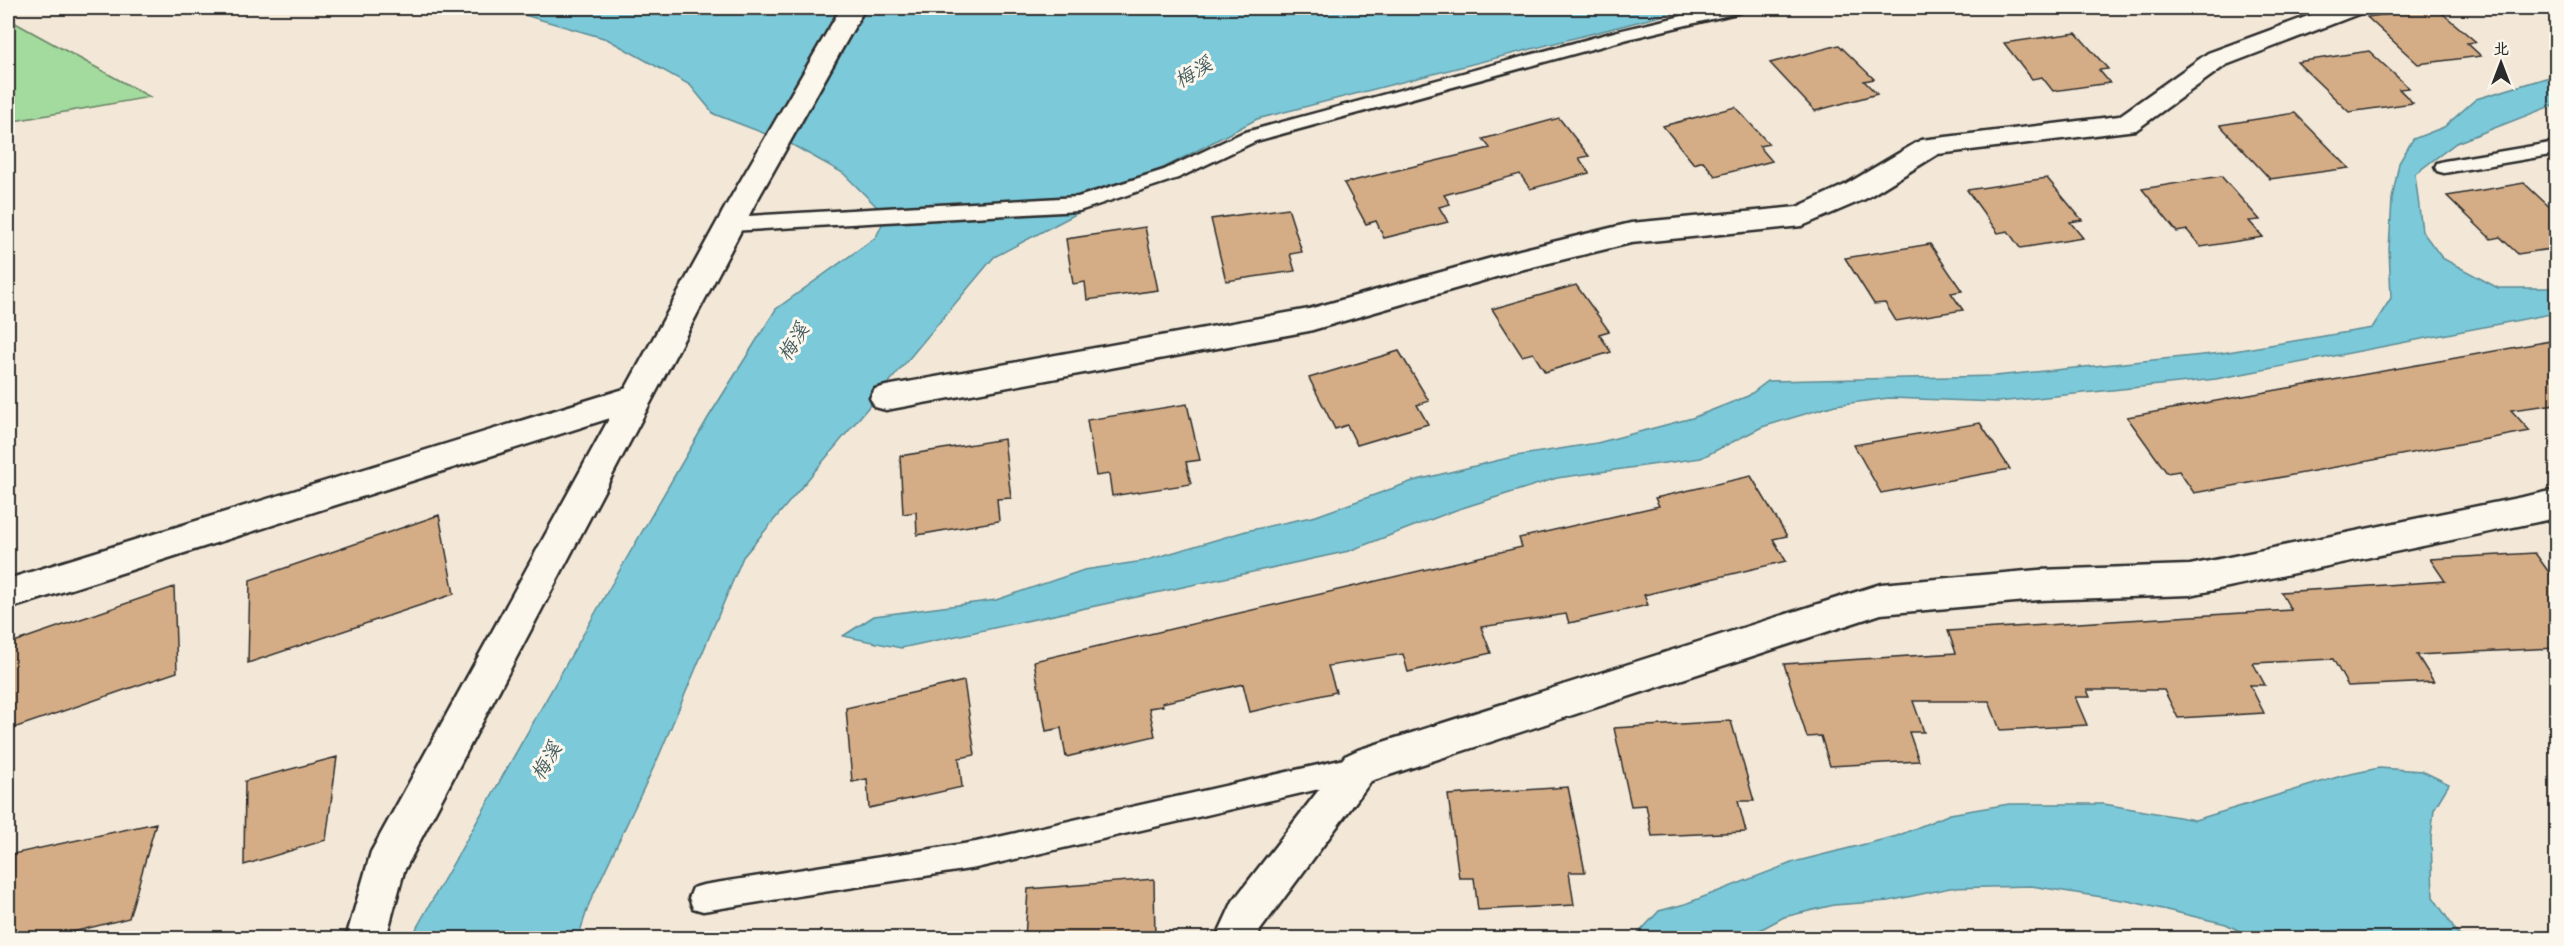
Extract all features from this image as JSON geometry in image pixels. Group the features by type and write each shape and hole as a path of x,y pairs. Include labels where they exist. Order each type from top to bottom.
{"street":[{"path":"366,939 385,866 735,214 853,8"},
{"path":"886,398 1309,320 1520,260 1631,233 1802,216 1855,192 1931,146 2126,124 2217,59 2352,8"},
{"path":"8,594 637,397"},
{"path":"1237,939 1246,915 1358,768 1881,599 2038,585 2190,580 2556,504"}],"lane":[{"path":"735,214 823,219 1079,204 1171,174 1249,137 1624,35 1735,8"},
{"path":"2444,167 2556,148"},
{"path":"703,898 975,855 1358,768"}],"green space":[{"path":"8,19 150,97 8,122"}],"water":[{"name":"梅溪","path":"500,8 1692,8 1257,119 994,257 743,557 658,758 589,904 578,938 413,938 417,927 610,587 708,418 776,309 876,237 886,216 843,173 789,143 714,114 690,85 607,39"},
{"path":"2556,75 2556,104 2456,143 2415,174 2422,231 2442,258 2498,288 2556,288 2556,313 2216,379 1998,402 1889,398 1835,405 1762,427 1701,458 1557,478 1456,510 1349,551 901,648 843,636 874,616 996,600 1084,570 1144,561 1246,531 1316,516 1413,481 1516,456 1597,443 1692,418 1748,396 1768,381 1995,376 2222,353 2372,328 2391,298 2389,249 2392,199 2399,163 2413,139 2444,127 2476,99"},
{"path":"2379,768 2422,771 2449,784 2434,809 2431,838 2433,897 2461,938 2253,938 2226,924 2128,901 2031,886 1950,888 1889,901 1834,905 1784,917 1745,938 1634,938 1659,911 1685,904 1794,862 1897,836 1950,814 2009,804 2104,804 2195,820 2341,776"}],"building":[{"path":"2436,8 2476,42 2467,43 2481,56 2418,64 2367,17"},
{"path":"2076,33 2108,69 2099,70 2110,83 2053,91 2042,77 2032,79 2004,43"},
{"path":"1839,45 1874,79 1864,81 1877,94 1815,111 1770,63"},
{"path":"2369,51 2409,88 2399,89 2413,103 2349,112 2297,62"},
{"path":"1735,107 1769,144 1759,146 1772,161 1715,176 1703,161 1694,164 1663,126"},
{"path":"2295,113 2349,168 2270,179 2220,125"},
{"path":"1559,118 1589,156 1579,158 1589,173 1530,189 1520,174 1444,195 1450,204 1439,207 1448,222 1384,238 1376,221 1366,224 1344,183 1490,148 1483,139"},
{"path":"2221,176 2260,220 2249,221 2263,237 2201,247 2187,230 2177,232 2142,189"},
{"path":"2047,178 2082,220 2070,222 2083,238 2020,248 2008,231 1998,233 1967,190"},
{"path":"2524,183 2556,213 2556,248 2518,254 2500,237 2491,239 2447,196"},
{"path":"1288,208 1302,252 1290,254 1295,271 1226,281 1211,219"},
{"path":"1145,227 1158,290 1087,300 1085,282 1073,284 1066,239"},
{"path":"1930,244 1962,291 1951,293 1963,310 1896,321 1885,303 1874,304 1845,258"},
{"path":"1576,285 1609,331 1599,334 1611,352 1545,372 1533,353 1522,356 1492,309"},
{"path":"2556,340 2556,404 2511,410 2530,431 2194,493 2179,471 2167,473 2127,417"},
{"path":"1399,351 1429,401 1417,405 1428,424 1357,445 1347,425 1335,429 1309,378"},
{"path":"1187,404 1200,460 1186,462 1191,484 1112,496 1109,474 1096,476 1087,420"},
{"path":"1980,423 2010,469 1881,493 1854,445"},
{"path":"1004,439 1011,498 997,499 999,521 917,535 916,512 903,514 900,456"},
{"path":"1751,476 1787,536 1773,539 1786,561 1644,595 1648,605 1569,623 1566,614 1481,627 1491,653 1408,672 1403,654 1328,666 1336,692 1250,712 1243,684 1162,703 1163,706 1149,708 1155,736 1066,757 1061,728 1046,731 1034,661 1522,547 1519,538 1659,506 1655,498"},
{"path":"439,515 454,594 248,663 250,580"},
{"path":"2535,553 2556,582 2556,648 2417,655 2434,682 2348,686 2333,659 2253,663 2265,685 2250,685 2264,713 2178,718 2164,690 2087,690 2090,697 2075,697 2087,725 2000,730 1989,701 1913,701 1924,732 1909,732 1919,761 1830,766 1821,736 1807,737 1784,664 1956,653 1948,631 2291,610 2281,592 2445,581 2430,559"},
{"path":"174,587 177,672 8,730 8,644"},
{"path":"964,681 975,755 959,758 962,787 869,808 867,779 852,782 846,708"},
{"path":"1731,721 1754,801 1738,801 1746,832 1652,836 1646,805 1631,806 1614,728"},
{"path":"337,757 326,840 244,865 245,781"},
{"path":"1568,787 1585,872 1569,872 1574,905 1478,910 1474,878 1459,878 1448,795"},
{"path":"156,823 129,918 45,939 8,939 8,855"},
{"path":"1154,879 1155,939 1025,939 1028,889"}]}
